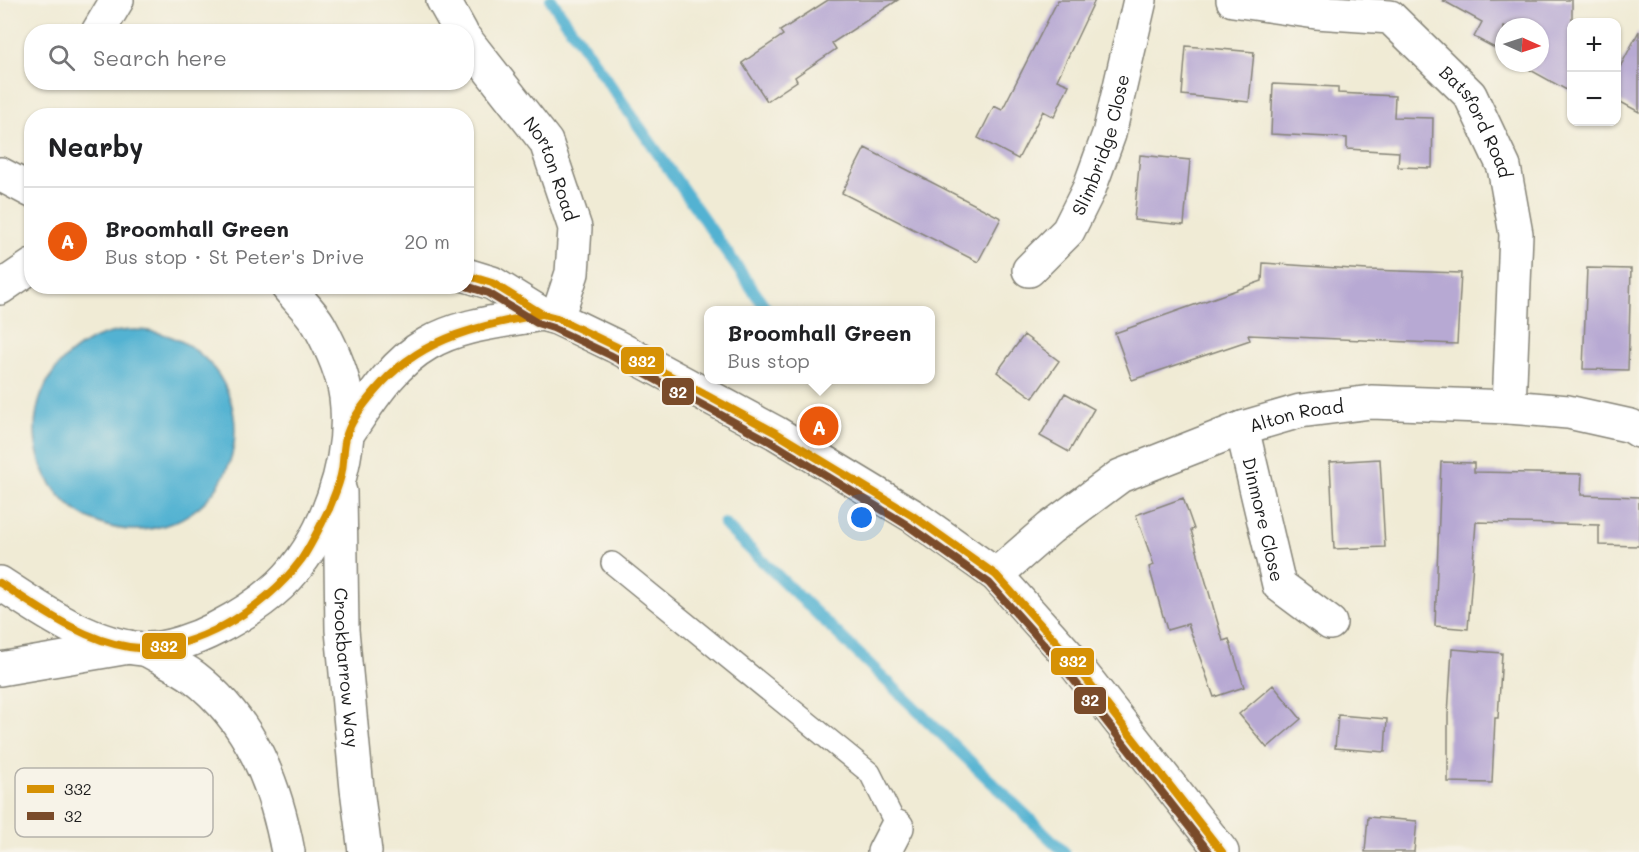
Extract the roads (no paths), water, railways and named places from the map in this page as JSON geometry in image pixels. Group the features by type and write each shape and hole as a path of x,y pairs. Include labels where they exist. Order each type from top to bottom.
{"main road":[{"path":"103,24 117,0"},
{"path":"443,0 457,24"},
{"name":"Slimbridge Close","path":"1029,270 1068,231 1089,189 1109,134 1140,0"},
{"name":"Batsford Road","path":"1233,0 1316,12 1395,9 1470,95 1504,167 1516,234 1509,407"},
{"name":"Norton Road","path":"474,50 546,142 575,228 572,273 550,316"},
{"path":"0,174 24,187"},
{"path":"0,288 24,272"},
{"path":"474,277 492,283 550,316 615,346 776,433 913,516 996,575 1066,653 1222,852"},
{"path":"0,669 197,638 243,615 281,584 312,544 339,481 348,433 346,396 336,366 318,323 294,294"},
{"path":"348,433 384,381 426,344 466,328 550,316"},
{"name":"Alton Road","path":"996,575 1058,522 1120,476 1242,428 1300,411 1330,405 1371,402 1509,407 1568,412 1631,426 1639,430"},
{"name":"Dinmore Close","path":"1242,428 1279,585 1330,622"},
{"name":"Crookbarrow Way","path":"339,481 342,630 365,852"},
{"path":"0,583 84,633 137,648 193,677 235,716 269,775 288,852"}],"lane":[{"path":"612,563 870,773 890,839"}],"water":[{"path":"125,330 145,330 182,341 199,352 213,366 228,392 235,420 231,459 224,477 213,494 199,508 182,519 164,526 145,530 125,530 88,519 71,508 57,494 46,477 39,459 35,440 35,420 46,383 57,366 71,352 88,341 106,334"}],"waterway":[{"path":"551,0 764,306"},
{"path":"724,524 1064,852"}],"place":[{"name":"Broomhall Green","path":"819,426"}]}
